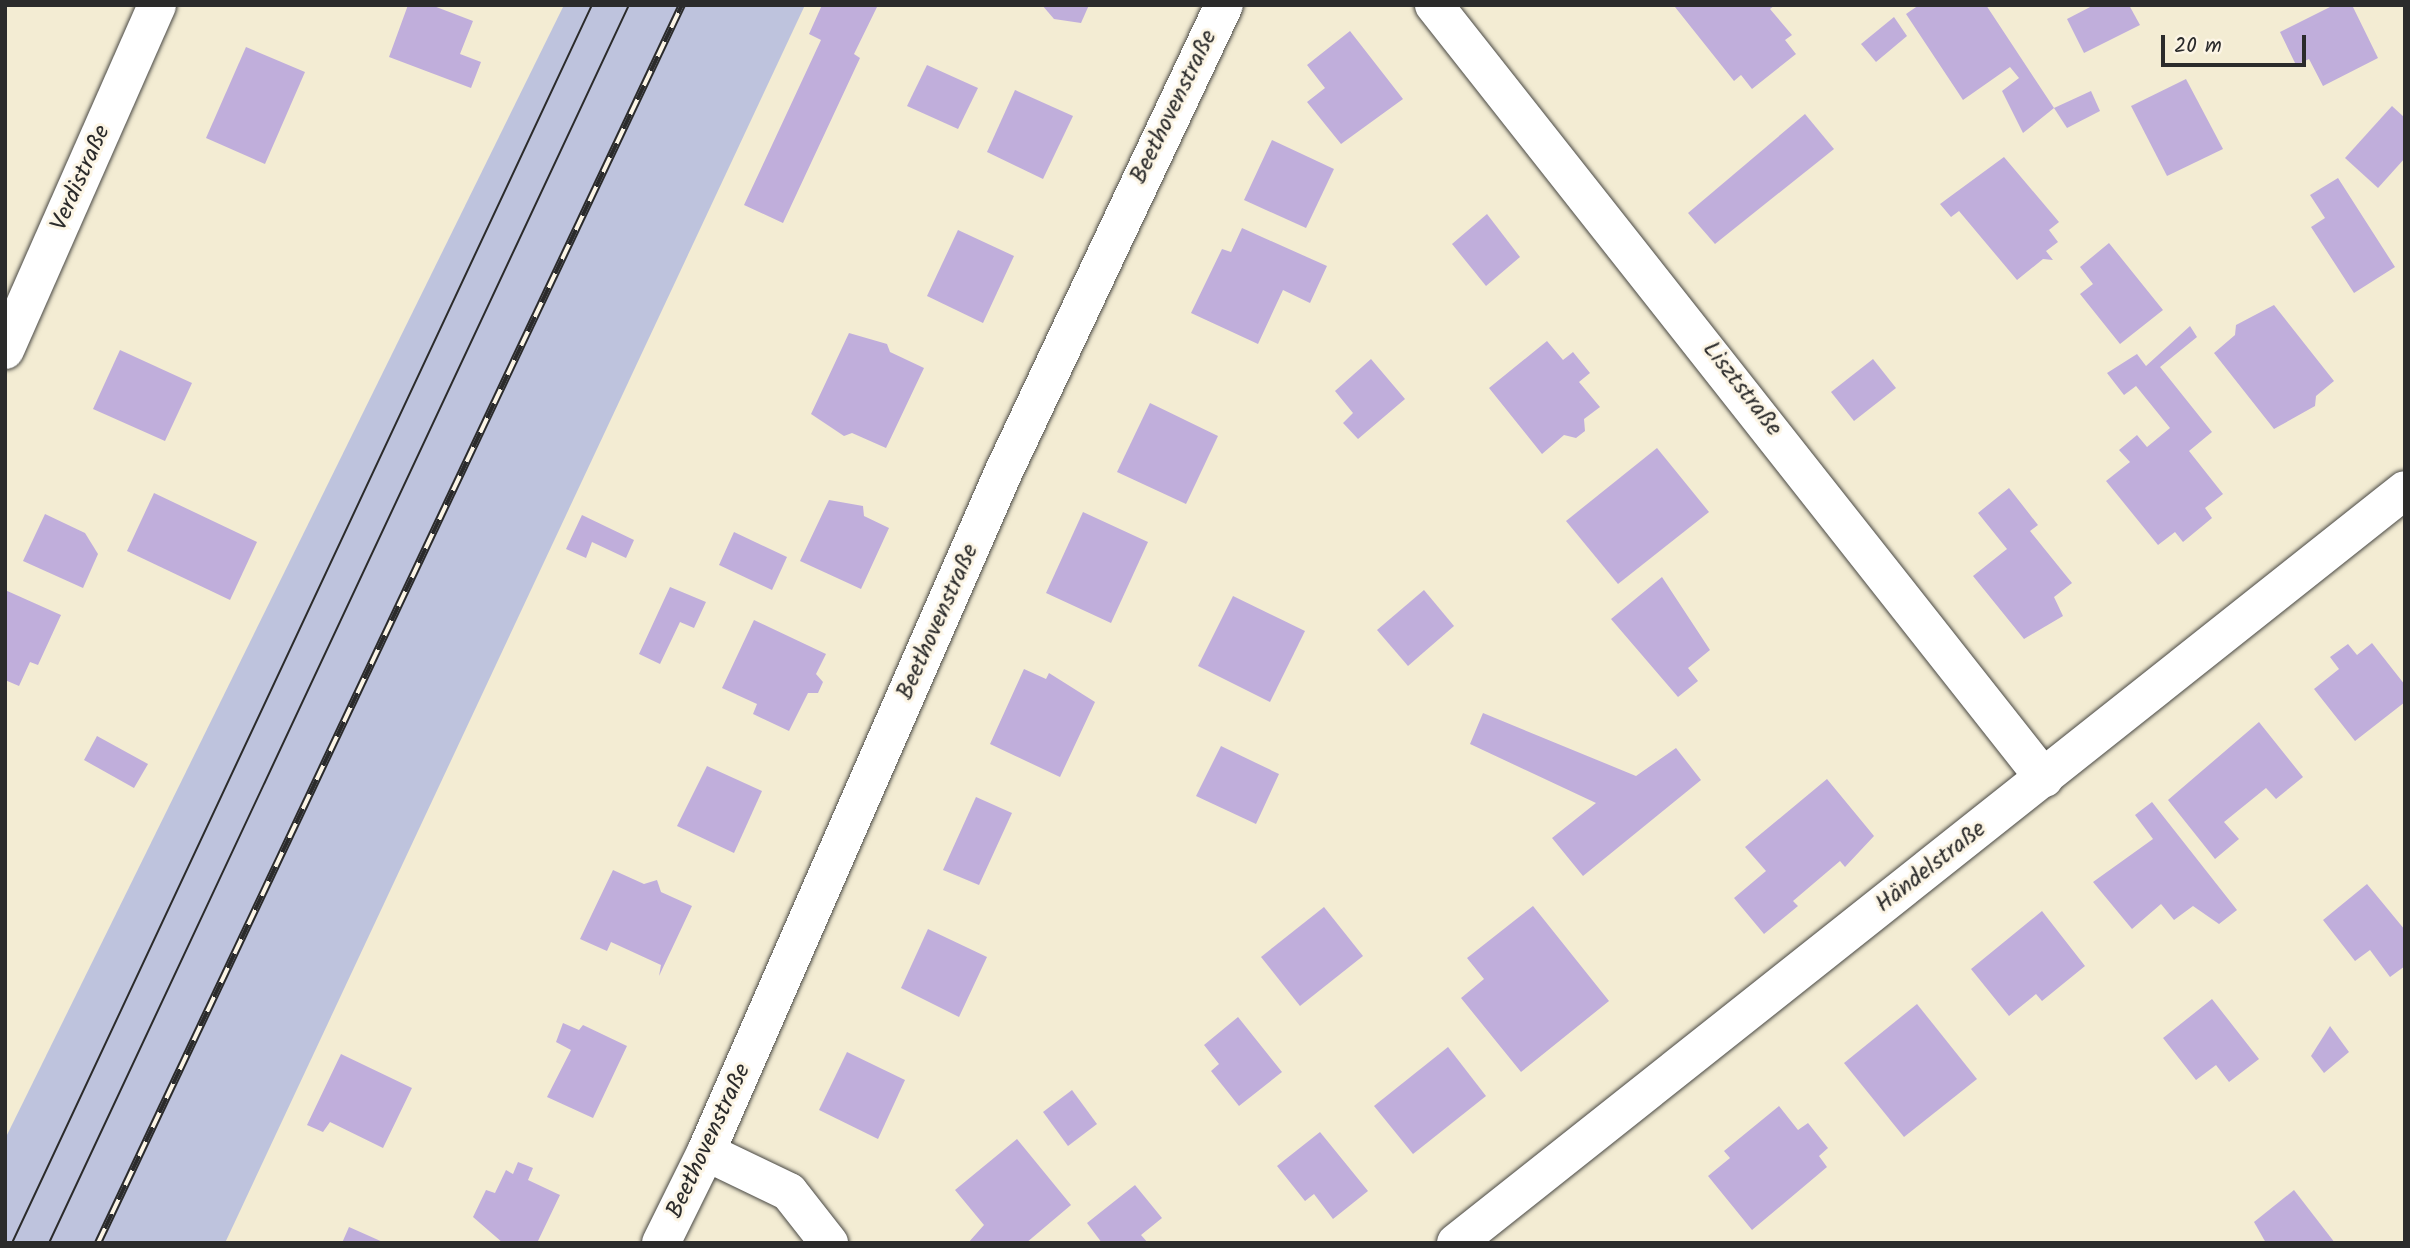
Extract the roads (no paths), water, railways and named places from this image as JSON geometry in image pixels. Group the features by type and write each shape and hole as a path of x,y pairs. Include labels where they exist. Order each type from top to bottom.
{"street":[{"name":"Verdistraße","path":"5,350 157,5"},
{"name":"Beethovenstraße","path":"661,1243 706,1152 1004,471 1224,5"},
{"name":"Lisztstraße","path":"1434,5 1731,374 2044,778"},
{"name":"Händelstraße","path":"1457,1243 2405,490"},
{"path":"706,1152 789,1192 829,1243"}],"tram line":[{"path":"12,1243 592,5"},
{"path":"49,1243 629,5"}],"railway":[{"path":"98,1243 682,5"}]}
